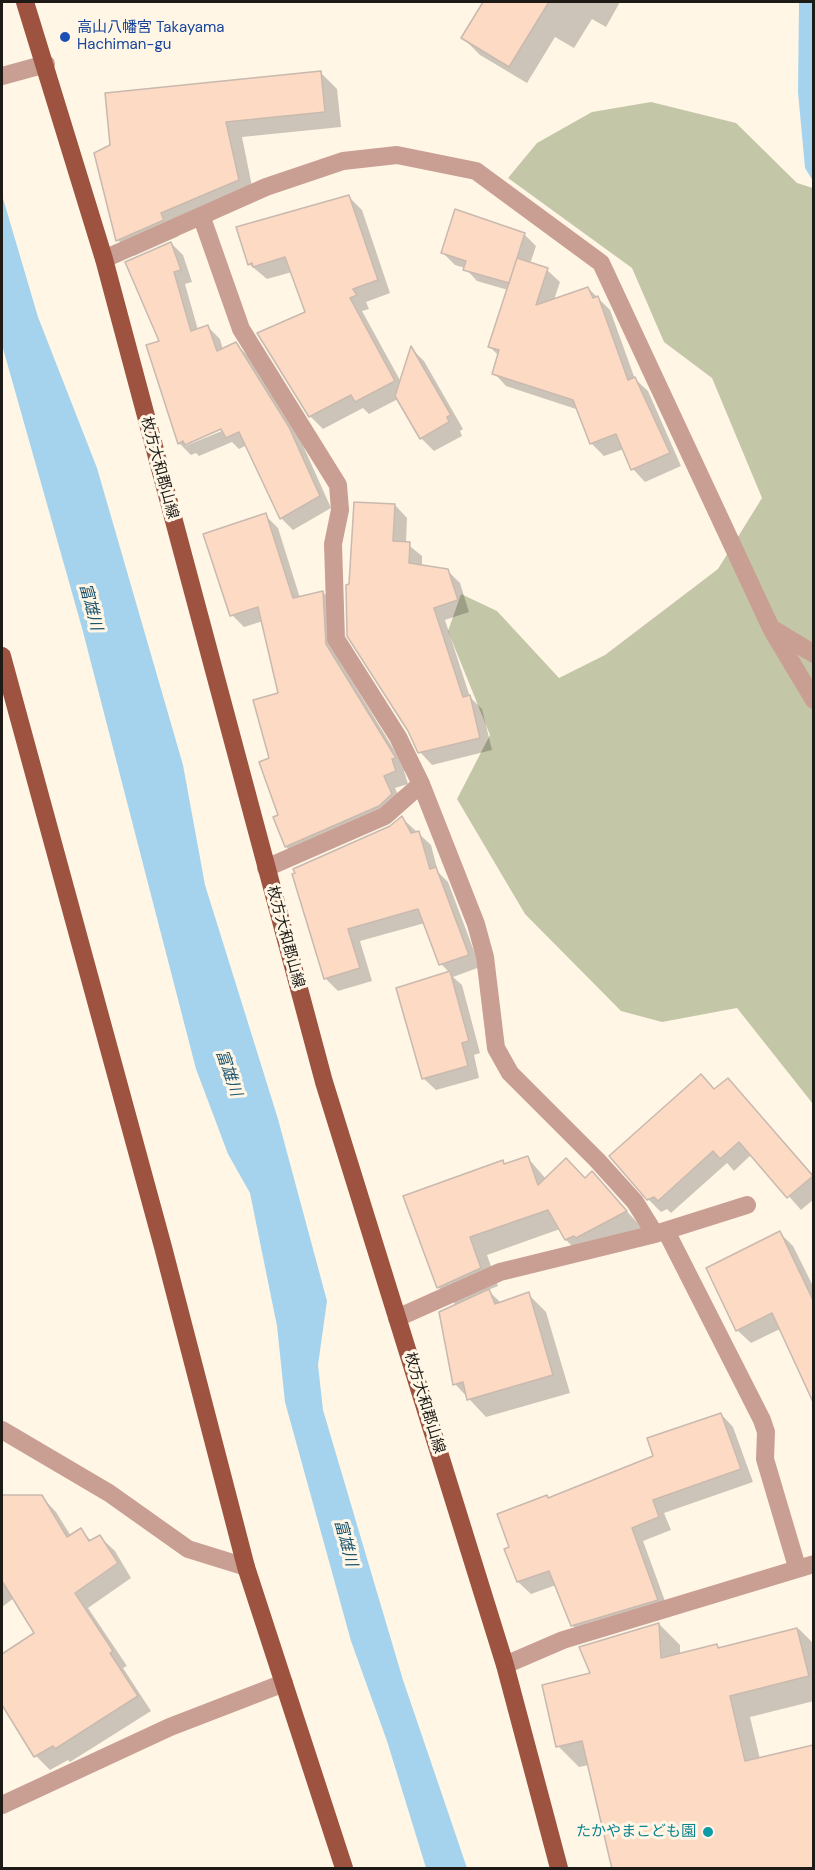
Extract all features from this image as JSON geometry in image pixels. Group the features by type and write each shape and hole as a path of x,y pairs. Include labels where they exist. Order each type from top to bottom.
{"main road":[{"name":"枚方大和郡山線","path":"26,2 104,259 324,1082 505,1665 559,1869"},
{"path":"2,656 163,1247 246,1567 344,1869"}],"street":[{"path":"9,74 46,64"},
{"path":"104,259 202,218 266,187 343,161 397,155 476,171 601,263 771,628 813,700"},
{"path":"202,218 241,329 338,485 340,510 333,544 336,639 398,737 421,784 476,924 485,957 496,1048 510,1073 597,1160 660,1232 762,1420 766,1431 765,1459 805,1566 563,1640 505,1665"},
{"path":"771,628 813,654"},
{"path":"266,868 385,816 421,784"},
{"path":"397,1318 500,1272 660,1232 747,1204"},
{"path":"2,1430 109,1493 188,1549 246,1567"},
{"path":"2,1805 170,1727 284,1683"}],"green space":[{"path":"651,102 736,123 797,183 813,188 813,1104 737,1008 662,1022 621,1011 525,914 457,799 490,735 448,631 461,594 497,611 559,678 605,655 718,569 762,498 712,378 664,342 632,268 508,178 537,143 592,112"}],"water":[{"path":"799,2 813,2 813,181 805,168 798,92"},
{"name":"富雄川","path":"2,195 38,317 97,468 183,765 205,885 278,1119 327,1301 318,1365 323,1410 403,1680 467,1868 426,1868 387,1741 351,1641 285,1402 277,1326 250,1193 228,1154 196,1069 82,628 2,345"}],"building":[{"path":"483,2 549,2 509,67 461,38"},
{"path":"321,71 325,112 226,122 239,180 161,213 164,220 116,241 94,153 110,145 105,93"},
{"path":"349,195 378,280 353,289 357,295 350,298 395,381 355,402 351,395 309,417 257,333 305,312 285,257 253,267 252,263 248,265 236,227"},
{"path":"455,209 525,233 509,283 463,270 466,261 441,253"},
{"path":"171,242 181,270 174,272 191,331 208,325 217,351 236,342 289,427 320,496 280,519 239,432 226,438 221,429 185,445 183,441 178,444 146,345 159,341 125,262"},
{"path":"517,258 548,268 536,305 588,287 593,298 598,296 628,380 635,377 670,453 631,470 616,434 590,444 573,400 492,374 499,350 488,347"},
{"path":"411,346 451,415 447,417 449,422 420,439 395,396"},
{"path":"354,502 395,504 393,541 410,542 409,563 448,569 458,600 434,608 463,697 470,695 480,738 418,753 408,731 347,636 346,585 349,584"},
{"path":"266,513 293,598 323,591 326,644 396,758 392,759 396,771 384,776 392,794 379,806 285,847 273,817 278,815 259,762 269,758 253,700 278,693 258,607 230,616 203,534"},
{"path":"402,816 411,833 419,831 430,869 436,867 469,955 439,965 418,909 348,929 360,968 324,979 292,874 295,873 293,869 390,826"},
{"path":"450,971 469,1041 462,1043 468,1066 422,1079 396,988"},
{"path":"701,1074 714,1089 728,1078 813,1176 787,1198 739,1142 720,1159 713,1151 658,1201 654,1197 647,1200 609,1156"},
{"path":"528,1156 538,1185 566,1158 585,1178 592,1171 627,1211 576,1238 574,1236 565,1240 548,1210 470,1237 481,1268 437,1288 403,1196 503,1160 504,1164"},
{"path":"780,1231 813,1300 813,1402 772,1313 736,1331 706,1268"},
{"path":"489,1289 495,1304 529,1292 553,1375 467,1400 463,1382 453,1385 439,1312"},
{"path":"721,1413 741,1469 653,1500 659,1517 632,1528 658,1600 571,1626 549,1571 517,1582 504,1549 509,1547 497,1514 547,1495 548,1498 653,1456 647,1438"},
{"path":"2,1495 42,1495 67,1537 81,1528 89,1541 100,1535 118,1563 75,1593 113,1651 110,1653 138,1696 55,1749 53,1746 34,1757 2,1705 2,1654 34,1633 2,1581"},
{"path":"659,1623 661,1658 717,1644 718,1648 797,1628 809,1676 730,1696 745,1761 813,1745 813,1869 612,1869 582,1741 556,1747 542,1685 590,1673 579,1647"}],"place":[{"name":"高山八幡宮 Takayama Hachiman-gu","path":"65,37"},
{"name":"たかやまこども園","path":"708,1832"}]}
